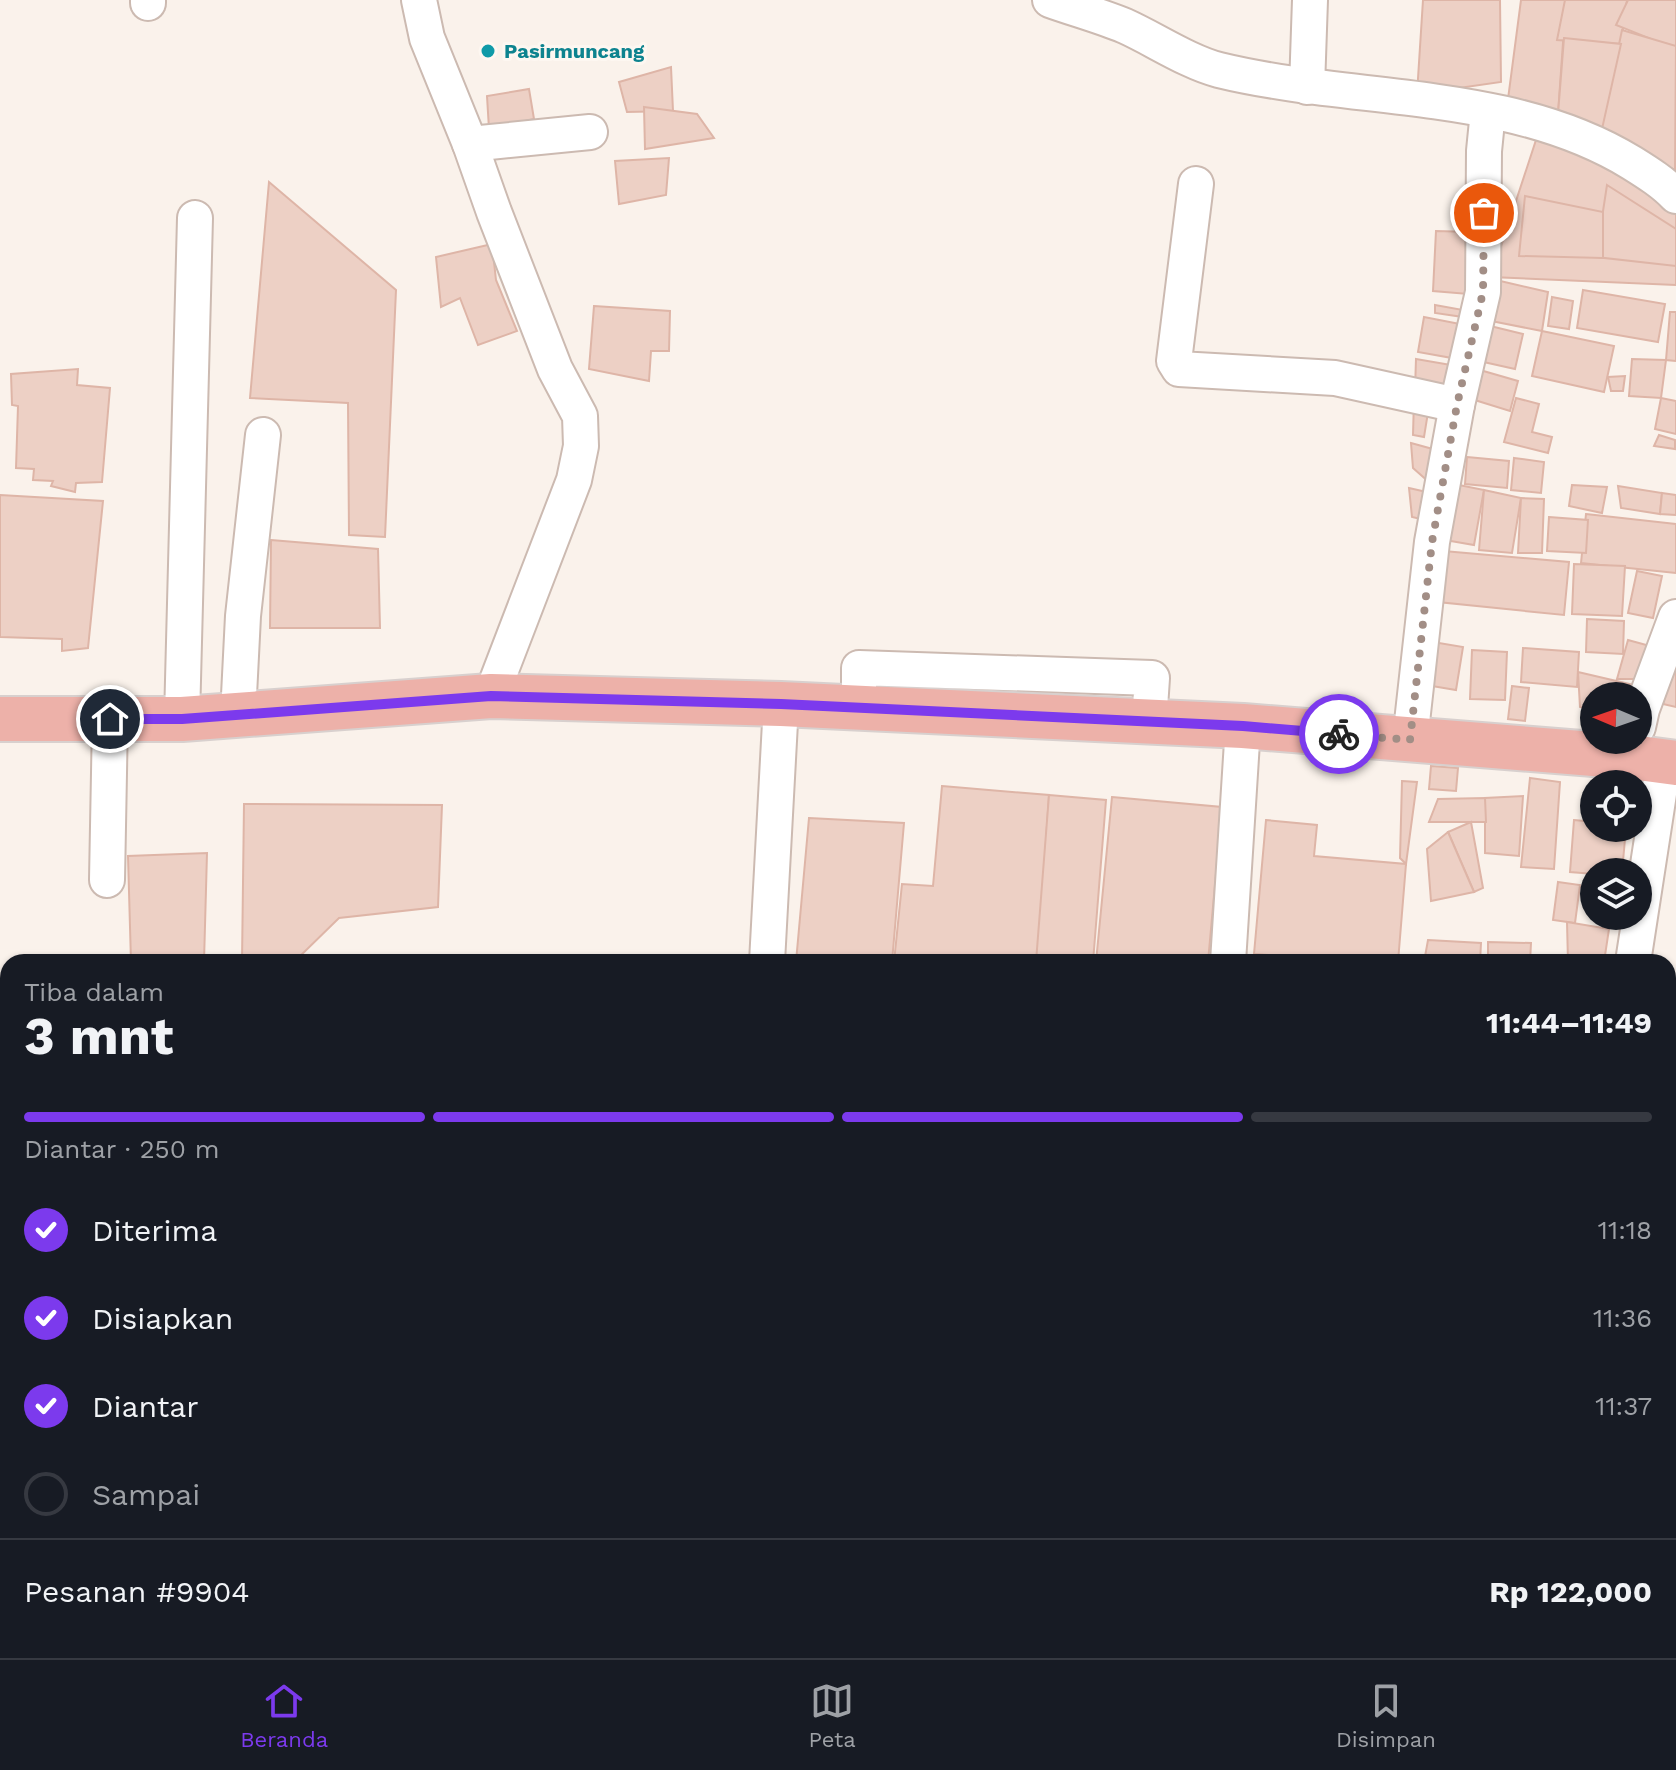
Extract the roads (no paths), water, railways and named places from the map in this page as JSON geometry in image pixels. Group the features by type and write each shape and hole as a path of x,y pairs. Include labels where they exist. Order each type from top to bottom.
{"highway":[{"path":"0,719 182,719 491,696 781,704 1243,726 1410,740 1580,746"}],"street":[{"path":"419,0 427,38 555,369 580,416 581,446 574,480 491,696"},
{"path":"1050,0 1122,25 1215,69 1307,87 1488,111 1586,139 1650,174 1676,196"},
{"path":"1307,87 1310,0"},
{"path":"1410,740 1432,542 1457,405 1483,292 1484,151 1488,111"},
{"path":"470,144 590,132"},
{"path":"1196,184 1174,361 1179,369 1335,378 1457,405"},
{"path":"182,719 195,218"},
{"path":"238,715 243,616 263,435"},
{"path":"1652,682 1676,617"},
{"path":"767,954 781,704"},
{"path":"107,880 110,719"},
{"path":"1229,954 1243,726"},
{"path":"1634,954 1649,754"}],"place":[{"name":"Pasirmuncang","path":"488,51"}]}
